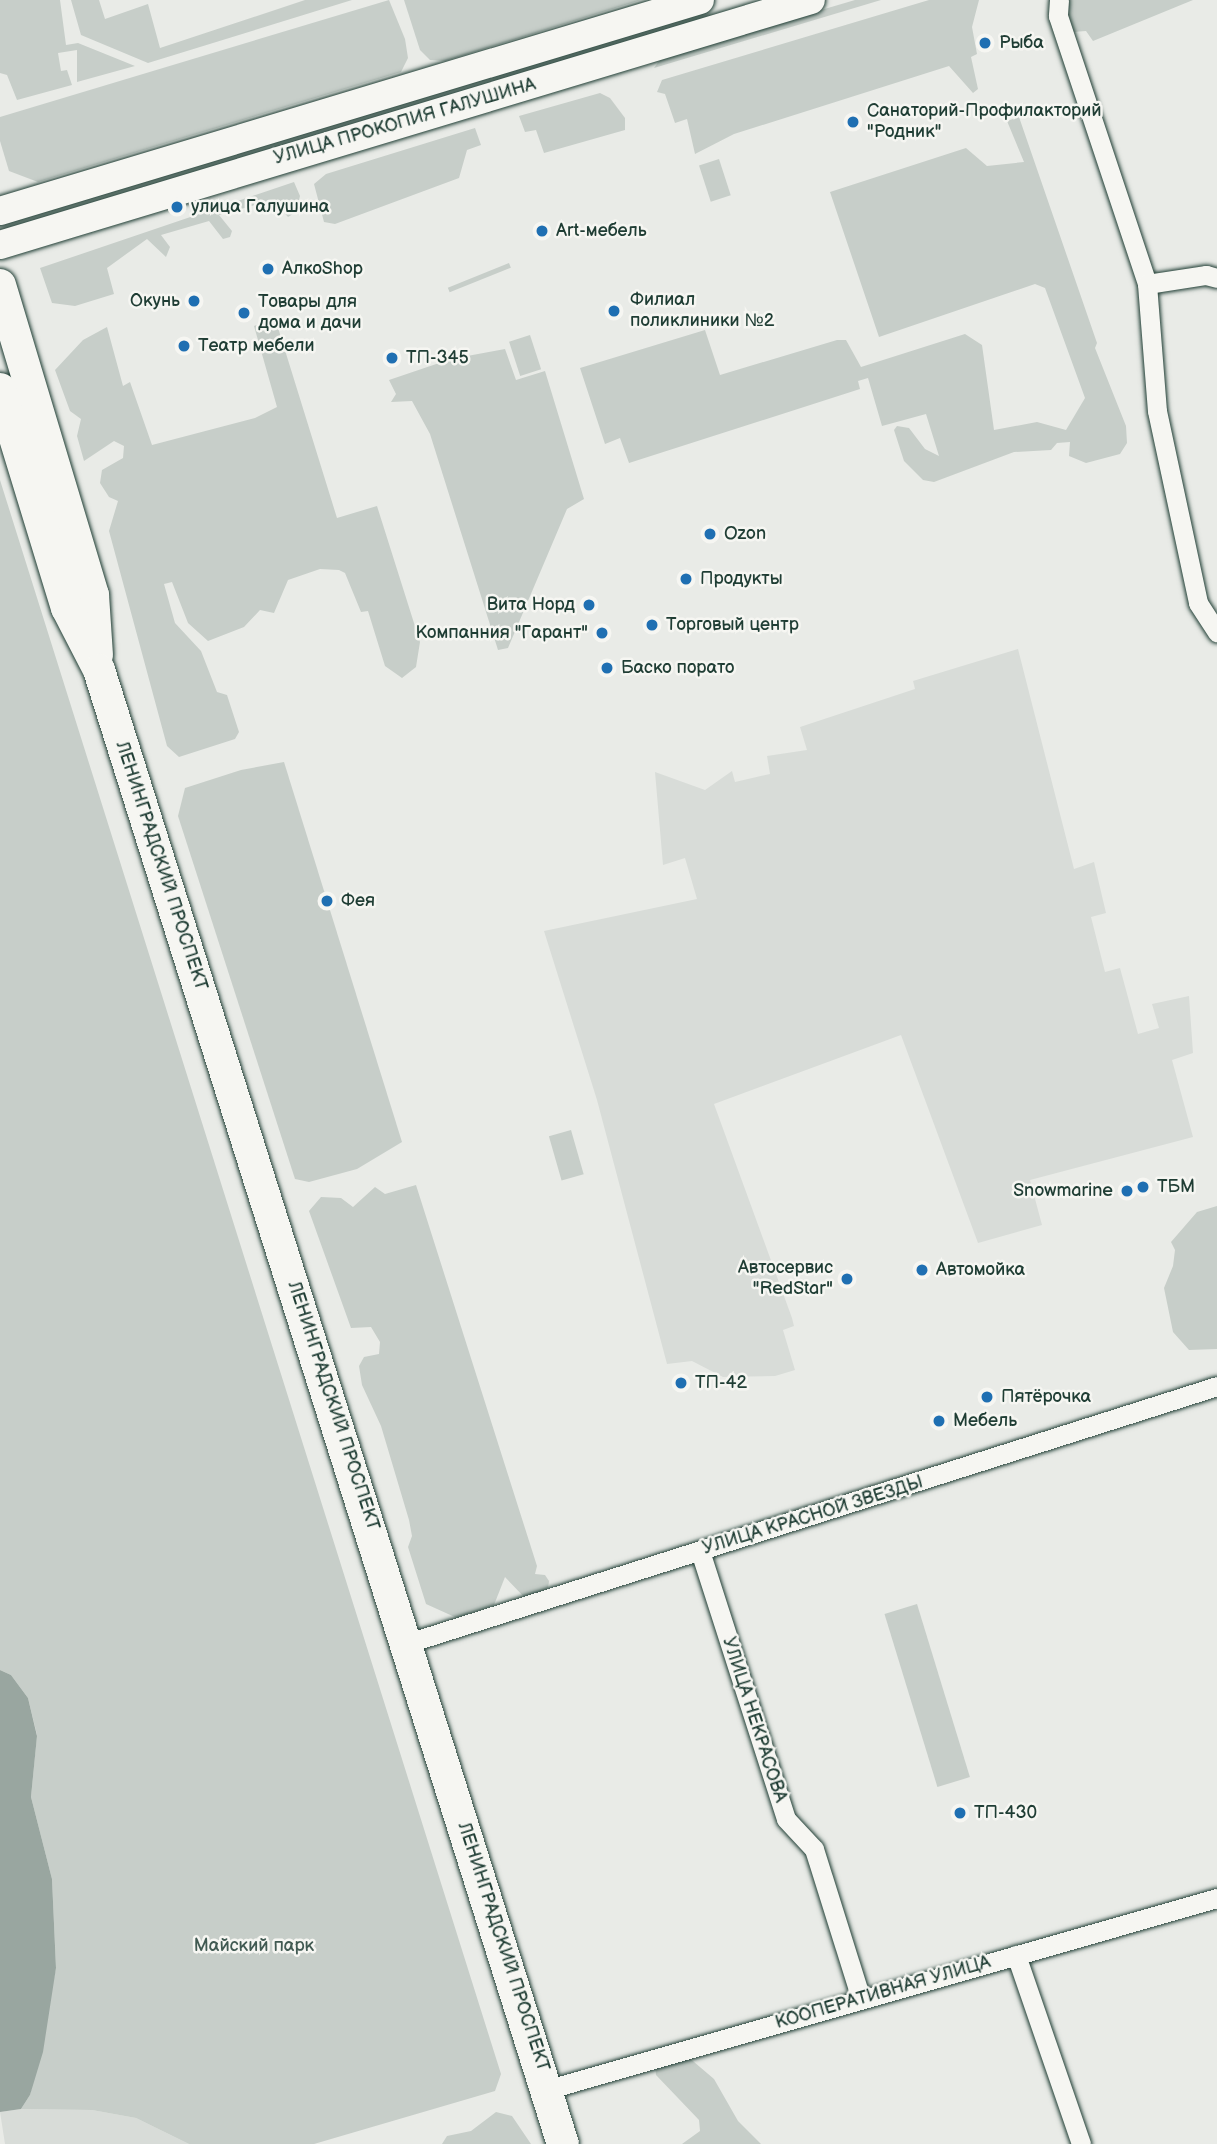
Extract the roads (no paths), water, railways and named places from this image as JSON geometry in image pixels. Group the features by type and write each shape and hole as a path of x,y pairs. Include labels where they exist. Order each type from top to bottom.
{"main road":[{"name":"УЛИЦА ПРОКОПИЯ ГАЛУШИНА","path":"0,211 700,0"},
{"name":"УЛИЦА ПРОКОПИЯ ГАЛУШИНА","path":"0,245 811,0"},
{"name":"ЛЕНИНГРАДСКИЙ ПРОСПЕКТ","path":"0,285 93,595 99,670"},
{"name":"ЛЕНИНГРАДСКИЙ ПРОСПЕКТ","path":"0,388 67,608 99,670 549,2088 563,2144"}],"street":[{"path":"1059,0 1058,16 1147,284 1157,411 1198,603 1217,632"},
{"path":"1147,284 1206,275 1217,278"},
{"name":"УЛИЦА КРАСНОЙ ЗВЕЗДЫ","path":"408,1643 1217,1386"},
{"name":"УЛИЦА НЕКРАСОВА","path":"700,1551 786,1819 814,1849 861,1999"},
{"name":"КООПЕРАТИВНАЯ УЛИЦА","path":"549,2088 1217,1898"},
{"path":"1016,1955 1081,2144"}],"place":[{"name":"Рыба","path":"985,43"},
{"name":"Санаторий-Профилакторий \"Родник\"","path":"853,122"},
{"name":"улица Галушина","path":"177,207"},
{"name":"Art-мебель","path":"542,231"},
{"name":"АлкоShop","path":"268,269"},
{"name":"Окунь","path":"194,301"},
{"name":"Филиал поликлиники №2","path":"614,311"},
{"name":"Товары для дома и дачи","path":"244,313"},
{"name":"Театр мебели","path":"184,346"},
{"name":"ТП-345","path":"392,358"},
{"name":"Ozon","path":"710,534"},
{"name":"Продукты","path":"686,579"},
{"name":"Вита Норд","path":"589,605"},
{"name":"Торговый центр","path":"652,625"},
{"name":"Компанния \"Гарант\"","path":"602,633"},
{"name":"Баско порато","path":"607,668"},
{"name":"Фея","path":"327,901"},
{"name":"ТБМ","path":"1143,1187"},
{"name":"Snowmarine","path":"1127,1191"},
{"name":"Автомойка","path":"922,1270"},
{"name":"Автосервис \"RedStar\"","path":"847,1279"},
{"name":"ТП-42","path":"681,1383"},
{"name":"Пятёрочка","path":"987,1397"},
{"name":"Мебель","path":"939,1421"},
{"name":"ТП-430","path":"960,1813"}],"park label":[{"name":"Майский парк","path":"254,1946"}]}
